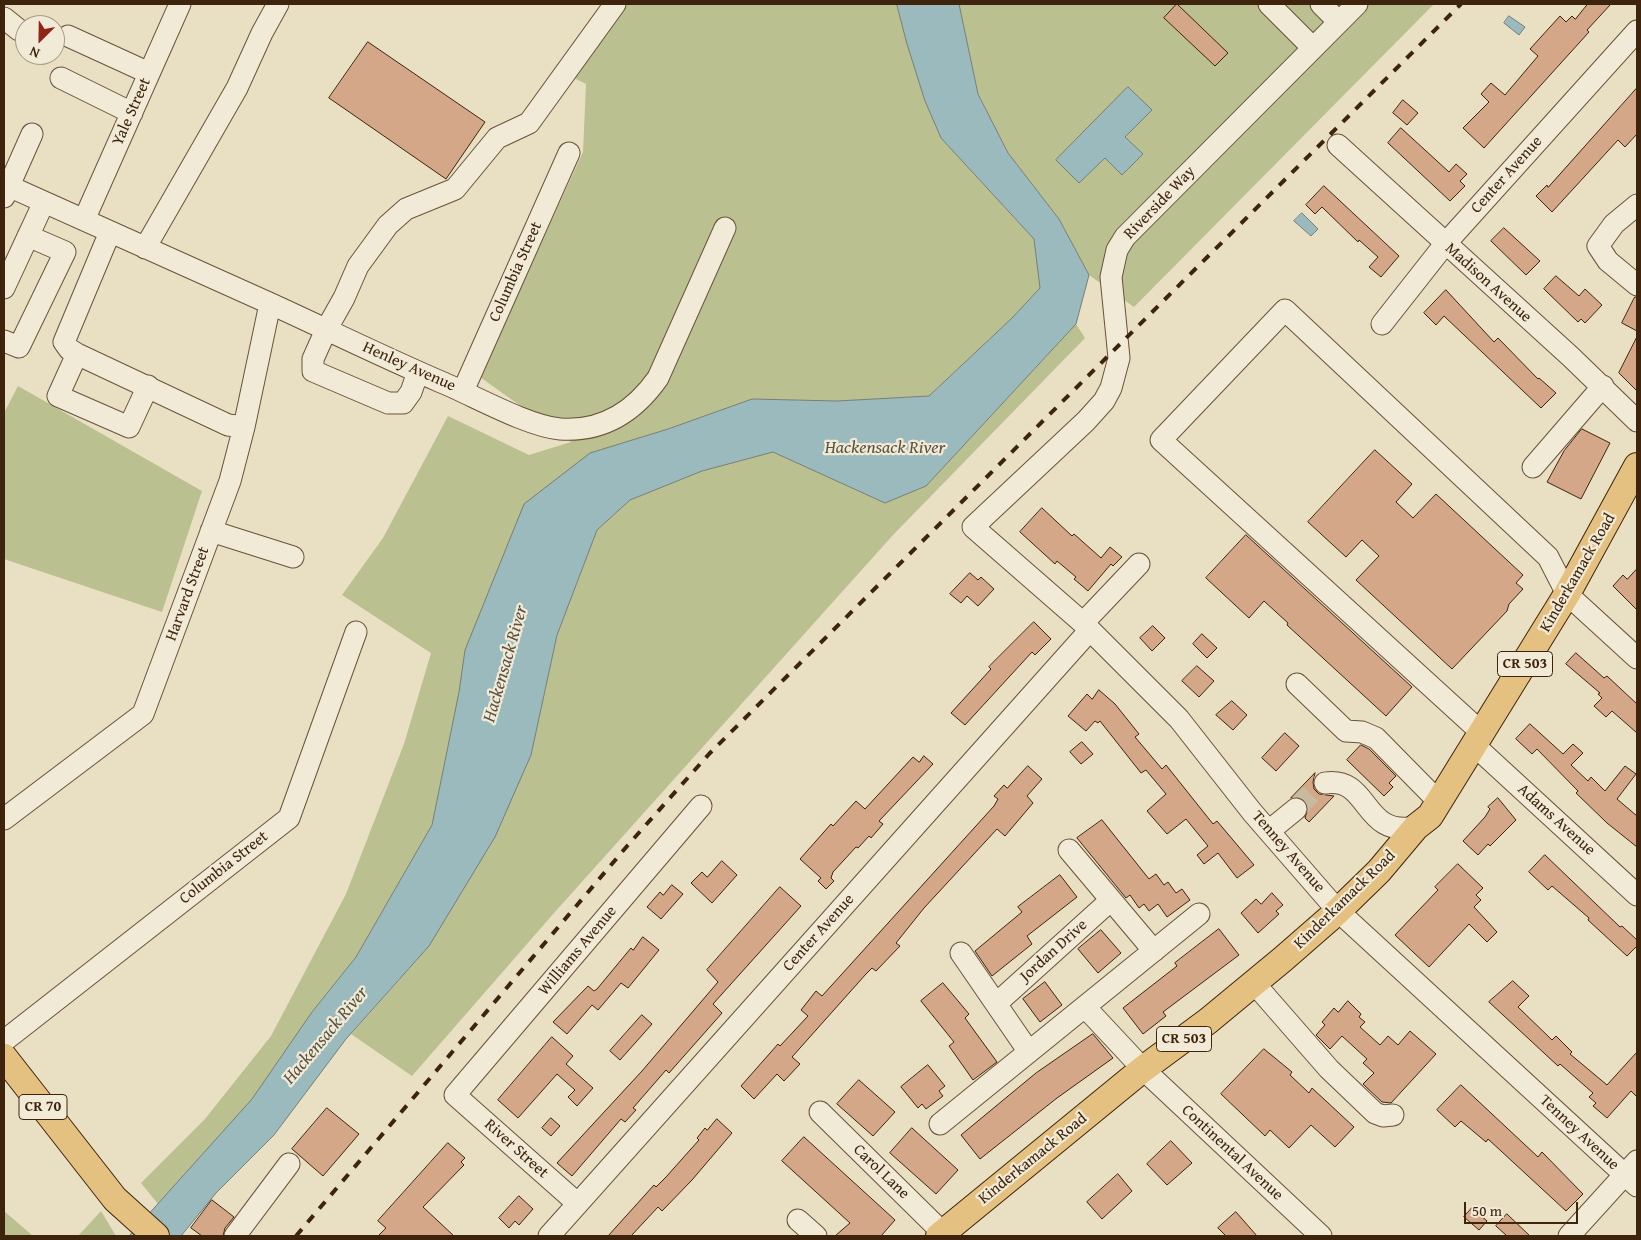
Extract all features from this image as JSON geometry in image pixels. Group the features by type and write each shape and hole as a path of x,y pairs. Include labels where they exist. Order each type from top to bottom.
{"main road":[{"name":"Kinderkamack Road","path":"941,1234 1143,1069 1208,1021 1254,983 1338,911 1379,871 1416,827 1430,816 1568,594 1637,466"},
{"name":"CR 70","path":"4,1057 115,1199 146,1228"}],"street":[{"name":"Yale Street","path":"84,220 180,4"},
{"path":"145,248 237,88 262,33 278,4"},
{"path":"418,372 411,392 403,403 388,404 313,371 313,359 358,266 388,225 406,209 455,189 497,138 529,123 615,4"},
{"path":"1269,4 1313,48"},
{"path":"1321,4 1339,22"},
{"name":"Riverside Way","path":"973,527 1086,422 1104,401 1111,388 1119,358 1112,277 1117,250 1125,237 1357,4"},
{"name":"Center Avenue","path":"1382,324 1445,244 1637,31"},
{"path":"68,36 150,73"},
{"path":"61,78 132,112"},
{"path":"5,189 32,134"},
{"name":"Madison Avenue","path":"1338,145 1603,386 1637,421"},
{"name":"Columbia Street","path":"463,391 569,153"},
{"name":"Henley Avenue","path":"5,189 44,202 418,372 531,421 558,428 577,429 596,426 623,414 647,394 658,378 725,228"},
{"path":"4,288 44,202"},
{"path":"1637,205 1614,224 1598,246 1608,261 1637,285"},
{"path":"110,232 65,334 64,342 73,351 228,425 244,427"},
{"path":"12,344 65,252 28,236"},
{"name":"Harvard Street","path":"4,819 143,714 230,481 244,427 270,304"},
{"name":"Adams Avenue","path":"1568,594 1548,558 1285,310 1161,440 1479,740 1637,895"},
{"path":"73,351 58,396 129,427 148,386"},
{"path":"1533,467 1603,386"},
{"name":"Tenney Avenue","path":"973,527 1086,626 1178,719 1269,832 1338,911 1633,1174"},
{"path":"212,531 293,557"},
{"name":"Center Avenue","path":"549,1236 1139,564"},
{"path":"1568,594 1637,658"},
{"name":"Columbia Street","path":"4,1041 289,818 356,632"},
{"path":"1297,684 1346,731 1362,732 1376,738 1438,802"},
{"path":"1325,783 1338,782 1352,789 1381,822 1405,829 1416,827"},
{"name":"Williams Avenue","path":"455,1095 701,806"},
{"path":"1269,832 1296,809"},
{"path":"1069,850 1154,950"},
{"name":"Jordan Drive","path":"997,1002 1111,900"},
{"path":"940,1124 1199,914"},
{"path":"961,953 997,1002 1029,1052"},
{"path":"1254,983 1329,1069 1358,1097 1379,1116 1392,1115"},
{"path":"1085,1007 1143,1069"},
{"name":"Continental Avenue","path":"1143,1069 1317,1235"},
{"name":"River Street","path":"455,1095 577,1203"},
{"name":"Carol Lane","path":"820,1112 941,1234"},
{"path":"235,1236 289,1164"},
{"path":"1569,1236 1633,1174"},
{"path":"798,1220 816,1236"}],"green space":[{"path":"627,4 897,4 925,101 941,138 1034,239 1040,288 1012,318 929,396 837,401 752,399 668,429 590,453 465,650 459,692 432,825 356,957 312,1012 252,1100 158,1204 141,1183 205,1119 271,1036 346,894 404,744 431,653 342,595 383,538 448,416 529,455 571,442 480,377 583,152 586,84 574,78"},
{"path":"959,4 1434,4 1134,307 1089,275 1059,219 1008,153 978,93"},
{"path":"1076,324 1085,338 893,535 554,913 412,1076 351,1034 429,946 531,755 557,635 597,530 630,500 702,471 773,452 885,503 926,486"},
{"path":"18,386 202,491 162,612 4,559 4,413"},
{"path":"4,1211 33,1236 4,1236"},
{"path":"101,1211 116,1236 78,1236"}],"water":[{"name":"Hackensack River","path":"897,4 959,4 978,94 1008,153 1059,219 1089,275 1076,324 926,486 885,503 773,452 702,471 630,500 597,530 557,635 531,755 495,837 429,946 346,1039 274,1135 216,1193 181,1236 129,1236 252,1099 312,1012 356,957 432,825 459,692 465,650 524,504 590,453 668,429 752,399 837,401 929,396 1012,318 1040,288 1034,239 941,138 925,101"},
{"path":"1509,16 1525,27 1519,35 1504,23"},
{"path":"1128,87 1152,110 1125,137 1143,154 1122,175 1105,158 1079,183 1056,160"},
{"path":"1302,213 1318,229 1311,236 1294,221"}],"building":[{"path":"1177,4 1228,53 1215,66 1164,18"},
{"path":"1588,4 1611,4 1587,30 1589,32 1484,148 1463,128 1489,102 1481,94 1491,83 1505,95 1538,56 1530,49 1560,16 1566,22 1572,16 1575,19"},
{"path":"368,42 485,122 446,179 329,98"},
{"path":"1637,88 1637,134 1625,147 1618,140 1552,212 1536,196 1547,185 1548,187"},
{"path":"1403,100 1418,113 1407,125 1393,113"},
{"path":"1401,128 1449,172 1456,164 1467,174 1460,181 1465,186 1450,201 1388,143"},
{"path":"1324,186 1399,256 1381,277 1369,267 1378,257 1359,240 1358,242 1322,207 1315,214 1306,205"},
{"path":"1504,228 1540,261 1526,275 1491,241"},
{"path":"1556,276 1579,296 1585,289 1602,305 1585,323 1581,319 1578,322 1544,289"},
{"path":"1446,290 1494,342 1498,338 1538,379 1556,393 1541,408 1444,316 1436,325 1424,313"},
{"path":"1635,297 1637,297 1637,331 1622,323"},
{"path":"1637,337 1637,391 1619,373"},
{"path":"1582,429 1610,443 1581,499 1547,482 1564,451"},
{"path":"1375,450 1412,484 1396,502 1413,518 1436,494 1523,575 1516,583 1523,589 1509,604 1507,611 1452,669 1356,580 1379,556 1362,540 1346,557 1308,522"},
{"path":"1042,508 1072,536 1074,534 1101,558 1110,547 1122,557 1113,566 1111,564 1088,591 1074,579 1076,577 1057,561 1055,564 1020,532"},
{"path":"1246,535 1412,687 1386,716 1287,625 1288,623 1264,601 1249,618 1206,578"},
{"path":"1637,569 1637,610 1613,586 1623,575 1627,579"},
{"path":"970,573 978,580 981,577 994,589 978,606 967,596 961,603 950,594"},
{"path":"1034,622 1051,639 1035,655 1032,652 965,725 951,713 991,669 989,667"},
{"path":"1153,626 1165,638 1152,651 1140,638"},
{"path":"1202,634 1217,648 1207,658 1193,644"},
{"path":"1576,653 1604,678 1607,676 1637,704 1637,733 1612,711 1606,717 1594,706 1602,698 1598,694 1600,693 1566,664"},
{"path":"1197,666 1214,681 1199,697 1182,681"},
{"path":"1099,690 1115,704 1139,734 1135,737 1162,769 1166,765 1213,824 1217,821 1254,865 1237,878 1218,853 1204,864 1197,855 1208,846 1186,819 1167,834 1147,811 1166,794 1146,770 1141,773 1100,721 1098,723 1095,721 1086,731 1068,716 1087,694 1092,699"},
{"path":"1232,701 1247,715 1233,730 1216,715"},
{"path":"1530,724 1563,754 1573,744 1583,753 1571,765 1588,781 1591,777 1605,791 1625,766 1636,774 1617,799 1637,816 1637,847 1607,823 1576,793 1578,791 1537,749 1532,754 1516,739"},
{"path":"1285,733 1299,746 1276,771 1262,758"},
{"path":"1082,742 1093,754 1081,764 1070,752"},
{"path":"1361,745 1369,749 1396,776 1389,783 1393,787 1384,796 1347,760"},
{"path":"924,756 933,764 879,821 883,824 871,838 869,836 858,848 856,847 833,872 831,878 834,881 826,889 818,881 821,878 800,859 831,824 833,826 856,801 865,809 913,757 919,762"},
{"path":"1028,766 1042,779 1027,796 1033,803 1005,836 997,829 924,908 896,943 900,946 876,971 872,968 866,974 792,1057 800,1064 784,1081 777,1074 754,1099 741,1086 778,1044 780,1046 808,1016 801,1010 816,991 822,996 994,806 998,799 994,796 1004,785 1007,788"},
{"path":"1315,773 1314,789 1319,794 1334,796 1309,822 1305,818 1308,808 1306,802 1300,797 1291,798"},
{"path":"1498,798 1516,820 1490,846 1488,844 1478,855 1463,841 1485,817 1490,809 1488,807"},
{"path":"1102,820 1149,879 1156,874 1164,885 1168,882 1176,893 1182,889 1190,900 1167,917 1158,904 1149,911 1144,904 1139,908 1130,895 1126,898 1077,838"},
{"path":"1545,855 1620,927 1622,926 1637,940 1637,946 1627,956 1588,920 1589,918 1552,886 1548,890 1529,872"},
{"path":"722,861 737,875 712,903 691,883 702,872 707,877"},
{"path":"1458,864 1483,888 1476,895 1481,900 1474,907 1497,932 1487,942 1469,924 1429,967 1395,935 1438,890 1435,887"},
{"path":"1060,875 1077,897 1027,936 1032,944 992,976 975,951 1022,912 1018,907"},
{"path":"672,885 683,894 661,919 647,907 660,892 663,895"},
{"path":"780,887 801,906 713,1004 722,1013 669,1073 666,1070 633,1108 636,1110 625,1122 621,1119 572,1176 557,1163 642,1071 718,982 707,970"},
{"path":"1272,893 1283,905 1276,911 1279,914 1258,933 1241,913 1256,899 1261,904"},
{"path":"1219,929 1239,955 1163,1012 1166,1016 1143,1034 1123,1008 1177,966 1175,963"},
{"path":"1101,930 1121,953 1098,973 1078,949"},
{"path":"643,937 659,950 628,988 621,983 598,1010 592,1005 567,1034 553,1022 588,986 594,991 597,989 631,948 633,950"},
{"path":"1513,981 1529,996 1518,1007 1552,1040 1556,1036 1572,1052 1570,1054 1607,1085 1637,1052 1637,1097 1631,1091 1607,1118 1593,1106 1596,1103 1589,1097 1593,1093 1560,1064 1558,1066 1489,1002"},
{"path":"1045,982 1062,1005 1040,1022 1023,999"},
{"path":"943,983 969,1014 965,1018 997,1062 973,1080 949,1046 954,1042 921,1001"},
{"path":"1348,1001 1361,1014 1359,1017 1365,1022 1360,1027 1380,1045 1388,1036 1398,1045 1410,1031 1436,1054 1391,1103 1382,1102 1363,1084 1374,1073 1363,1063 1367,1059 1342,1036 1330,1049 1316,1035 1325,1025 1322,1022 1334,1008 1338,1012"},
{"path":"642,1015 652,1024 620,1060 610,1051"},
{"path":"1093,1034 1113,1058 1057,1098 980,1159 961,1135 1036,1073"},
{"path":"552,1037 573,1056 566,1064 593,1088 577,1106 568,1097 575,1090 557,1074 518,1118 498,1100"},
{"path":"1264,1049 1292,1072 1290,1075 1309,1093 1312,1088 1354,1127 1335,1147 1311,1125 1289,1148 1270,1130 1265,1136 1221,1094"},
{"path":"928,1065 945,1086 939,1091 943,1096 926,1109 922,1104 918,1108 901,1087"},
{"path":"859,1080 895,1112 873,1136 837,1104"},
{"path":"1461,1085 1538,1157 1542,1152 1583,1194 1566,1211 1488,1139 1486,1142 1461,1121 1455,1127 1437,1110"},
{"path":"327,1108 359,1134 323,1176 292,1149"},
{"path":"551,1118 560,1126 551,1136 542,1128"},
{"path":"717,1119 732,1133 692,1180 662,1211 658,1207 631,1236 608,1236 654,1185 656,1187 666,1177 699,1140 697,1138 705,1128 707,1130"},
{"path":"912,1128 958,1170 936,1194 890,1153"},
{"path":"804,1137 895,1220 881,1236 835,1236 850,1223 782,1161"},
{"path":"1171,1141 1192,1163 1167,1185 1147,1164"},
{"path":"448,1143 465,1158 461,1162 464,1165 423,1207 454,1236 378,1236 386,1228 378,1221"},
{"path":"1118,1174 1132,1191 1102,1219 1087,1202"},
{"path":"519,1196 533,1209 519,1225 515,1221 509,1228 499,1218"},
{"path":"212,1200 234,1217 225,1228 223,1236 202,1236 191,1228"},
{"path":"1472,1208 1487,1221 1479,1230 1464,1217"},
{"path":"1236,1212 1257,1236 1226,1236 1218,1228"},
{"path":"1507,1214 1530,1236 1507,1236 1496,1226"}],"tunnel":[{"path":"1296,809 1317,787 1325,783"}],"railway":[{"path":"296,1236 628,845 709,754 1461,4"}]}
